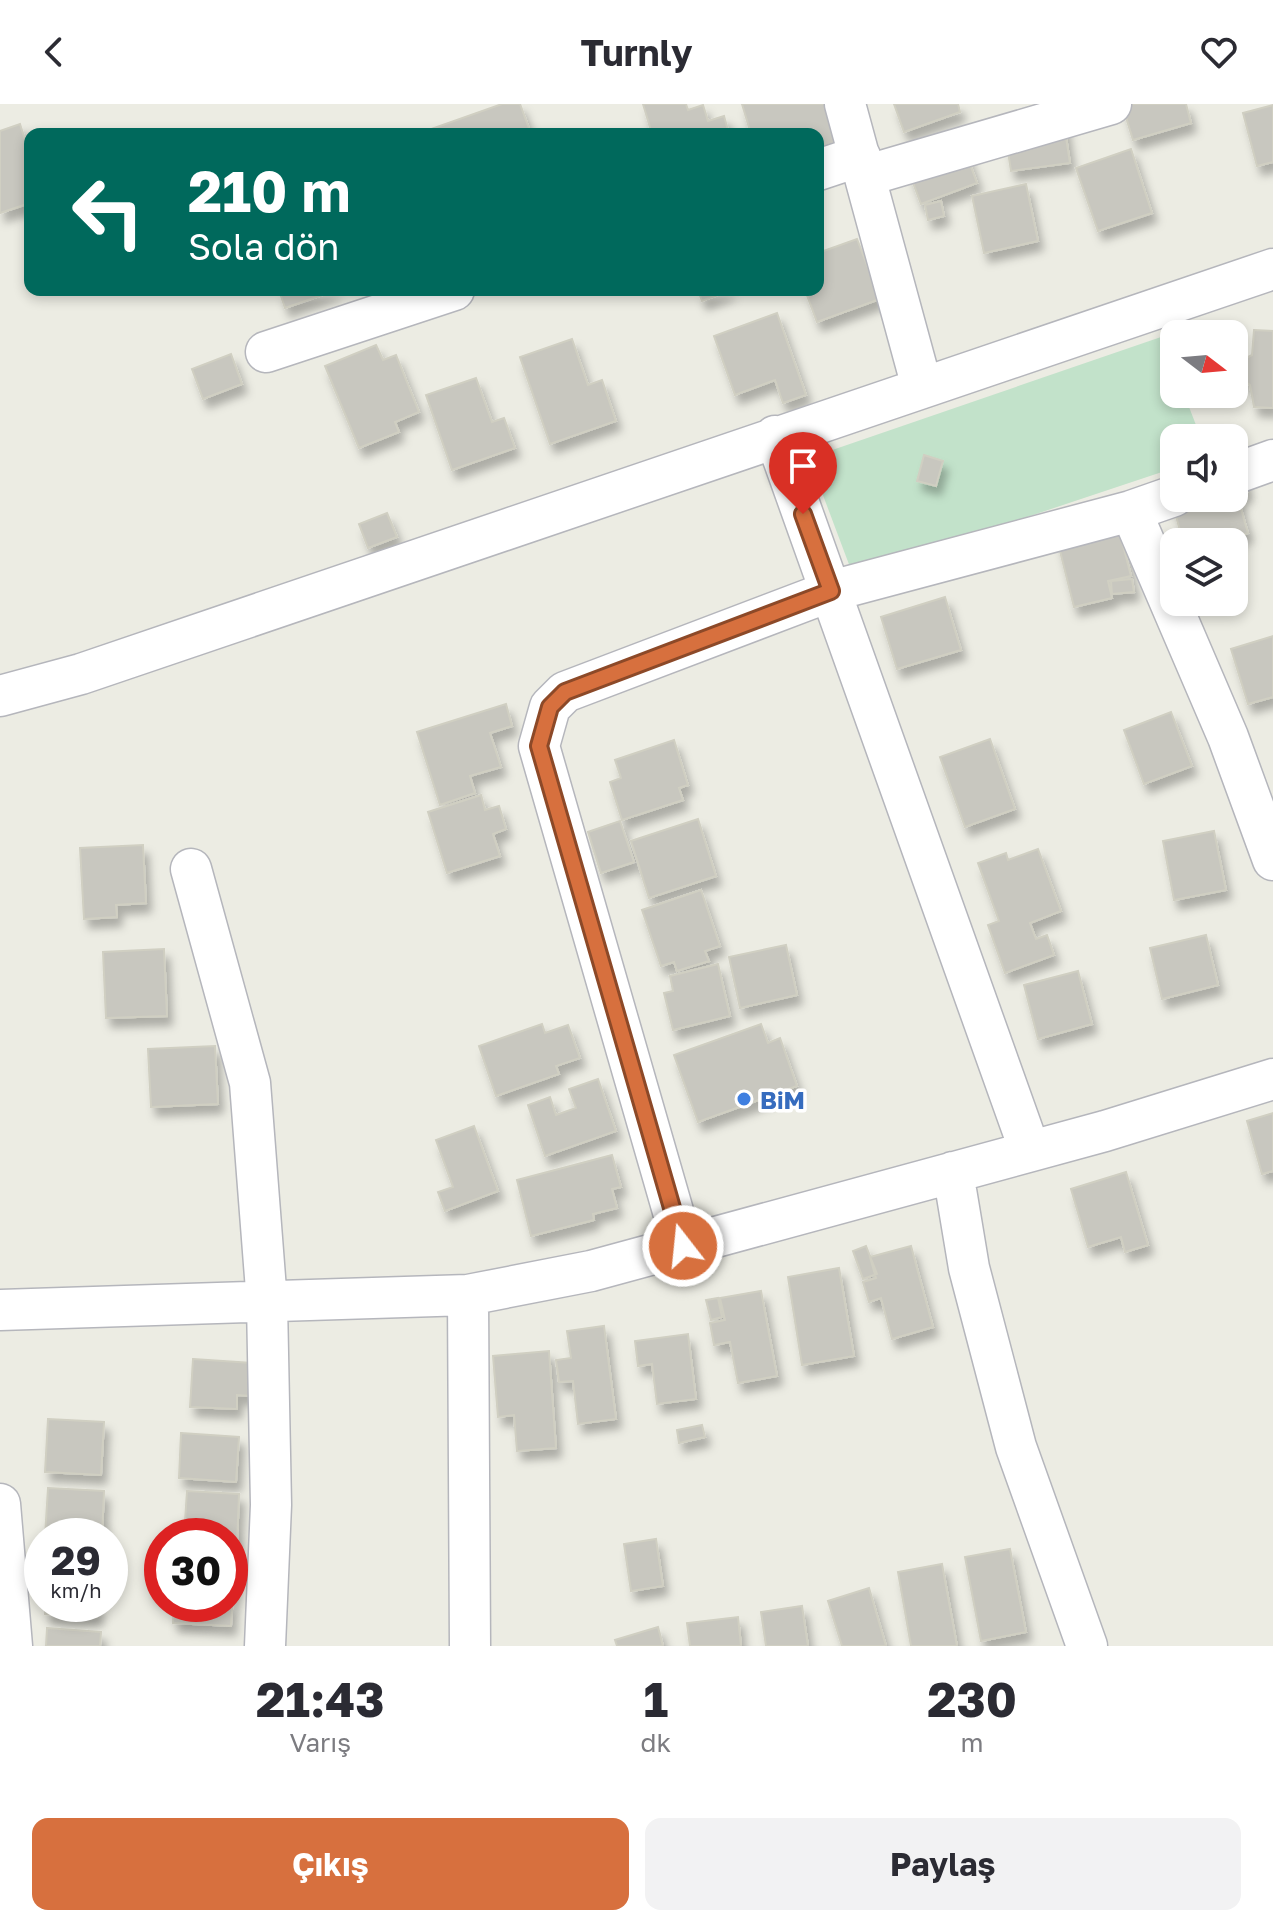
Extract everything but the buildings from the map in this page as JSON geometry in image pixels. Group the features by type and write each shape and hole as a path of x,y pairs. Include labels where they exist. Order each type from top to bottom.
{"street":[{"path":"845,104 922,387"},
{"path":"824,169 863,166 1111,104"},
{"path":"0,696 81,674 1273,269"},
{"path":"266,352 436,296"},
{"path":"775,436 1030,1151"},
{"path":"1248,469 1273,460"},
{"path":"683,1246 539,746 550,707 565,692 831,591 1160,501"},
{"path":"1131,511 1228,737 1273,860"},
{"path":"191,869 250,1083 267,1303 271,1505 265,1646"},
{"path":"0,1310 468,1295 591,1271 1030,1151 1273,1079"},
{"path":"953,1172 969,1268 1016,1447 1087,1646"},
{"path":"468,1295 470,1646"},
{"path":"0,1504 12,1646"}],"green space":[{"path":"1160,337 1160,408 1189,408 1196,424 1160,424 1160,473 853,575 809,458"}],"place":[{"name":"BiM","path":"744,1099"}],"route":[{"path":"683,1246 539,746 550,707 565,692 831,591 803,514"}]}
